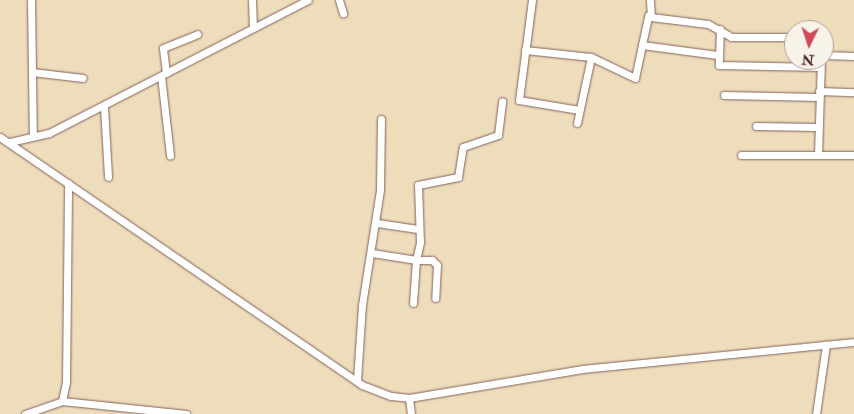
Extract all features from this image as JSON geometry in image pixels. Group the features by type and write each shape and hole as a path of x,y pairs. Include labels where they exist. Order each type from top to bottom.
{"street":[{"path":"31,0 33,136"},
{"path":"252,0 253,28"},
{"path":"10,142 49,133 104,107 163,74 308,0"},
{"path":"339,0 343,13"},
{"path":"532,0 520,103 579,110"},
{"path":"526,50 591,57 637,77 650,0"},
{"path":"648,16 720,30 732,37 784,37"},
{"path":"720,30 717,55 719,65 784,64"},
{"path":"170,154 163,74 163,48 197,34"},
{"path":"642,44 717,55"},
{"path":"834,55 854,56"},
{"path":"577,123 591,57"},
{"path":"818,155 817,127 821,70"},
{"path":"32,72 83,78"},
{"path":"724,95 854,92"},
{"path":"414,303 418,185 458,177 463,147 498,135 502,101"},
{"path":"104,107 108,177"},
{"path":"357,380 362,305 377,223 381,119"},
{"path":"756,126 817,127"},
{"path":"0,137 357,380 378,392 409,398 567,371 854,342"},
{"path":"741,155 854,155"},
{"path":"62,401 67,366 68,183"},
{"path":"377,223 418,229"},
{"path":"372,253 416,260 432,260 437,265 435,298"},
{"path":"816,414 826,345"},
{"path":"409,398 411,414"},
{"path":"26,414 62,401 186,414"}]}
